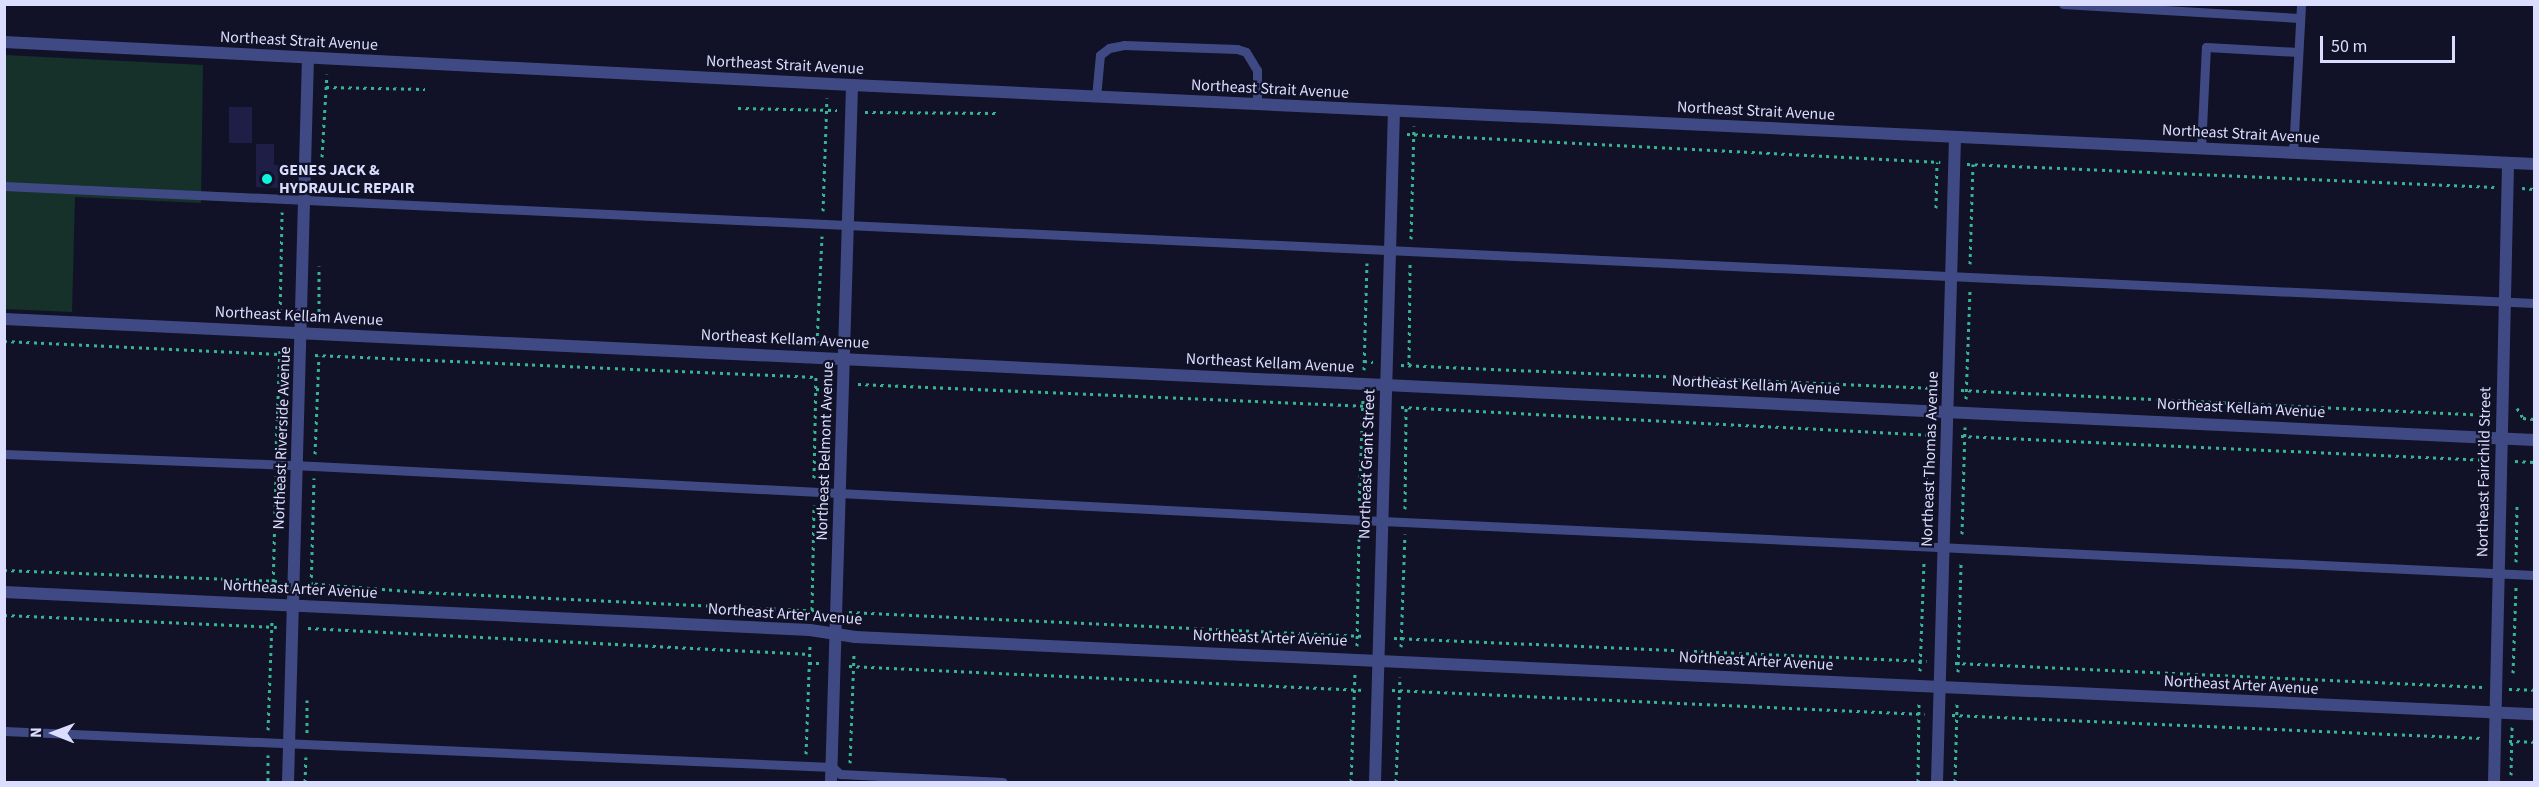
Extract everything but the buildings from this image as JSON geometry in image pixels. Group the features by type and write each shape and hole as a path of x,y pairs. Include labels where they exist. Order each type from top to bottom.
{"street":[{"name":"Northeast Strait Avenue","path":"4,42 852,86 2535,164"},
{"name":"Northeast Riverside Avenue","path":"288,783 308,58"},
{"name":"Northeast Belmont Avenue","path":"831,783 852,86"},
{"name":"Northeast Grant Street","path":"1375,783 1394,111"},
{"name":"Northeast Thomas Avenue","path":"1937,783 1955,137"},
{"name":"Northeast Fairchild Street","path":"2494,783 2508,163"},
{"name":"Northeast Kellam Avenue","path":"4,319 1928,409 2535,440"},
{"name":"Northeast Arter Avenue","path":"4,592 810,630 855,636 2535,714"}],"lane":[{"path":"2063,4 2300,18"},
{"path":"2293,153 2301,4"},
{"path":"1096,97 1100,55 1108,48 1124,45 1236,50 1245,52 1257,70 1257,105"},
{"path":"2201,148 2206,47 2298,52"},
{"path":"4,186 2535,303"},
{"path":"4,454 297,465 1382,521 2535,575"},
{"path":"4,731 832,767 840,774 1003,783"}],"path":[{"path":"321,166 328,59"},
{"path":"805,766 812,611 816,377 828,84"},
{"path":"326,87 425,89"},
{"path":"1396,783 1402,638 1414,134"},
{"path":"1955,783 1973,164"},
{"path":"268,783 283,198"},
{"path":"308,640 319,355 319,259"},
{"path":"4,341 816,377"},
{"path":"816,389 843,391 857,384 1385,406 1965,437 2535,462"},
{"path":"1918,783 1928,388"},
{"path":"2518,461 2518,472"},
{"path":"2511,783 2517,495"},
{"path":"4,570 294,581 420,592 2535,690"},
{"path":"4,615 293,627 809,654"},
{"path":"849,774 855,636"},
{"path":"809,663 2535,742"},
{"path":"305,783 307,698"}],"green space":[{"path":"5,55 203,65 201,203 75,197 72,312 5,309"}],"place":[{"name":"GENES JACK & HYDRAULIC REPAIR","path":"267,179"}]}
